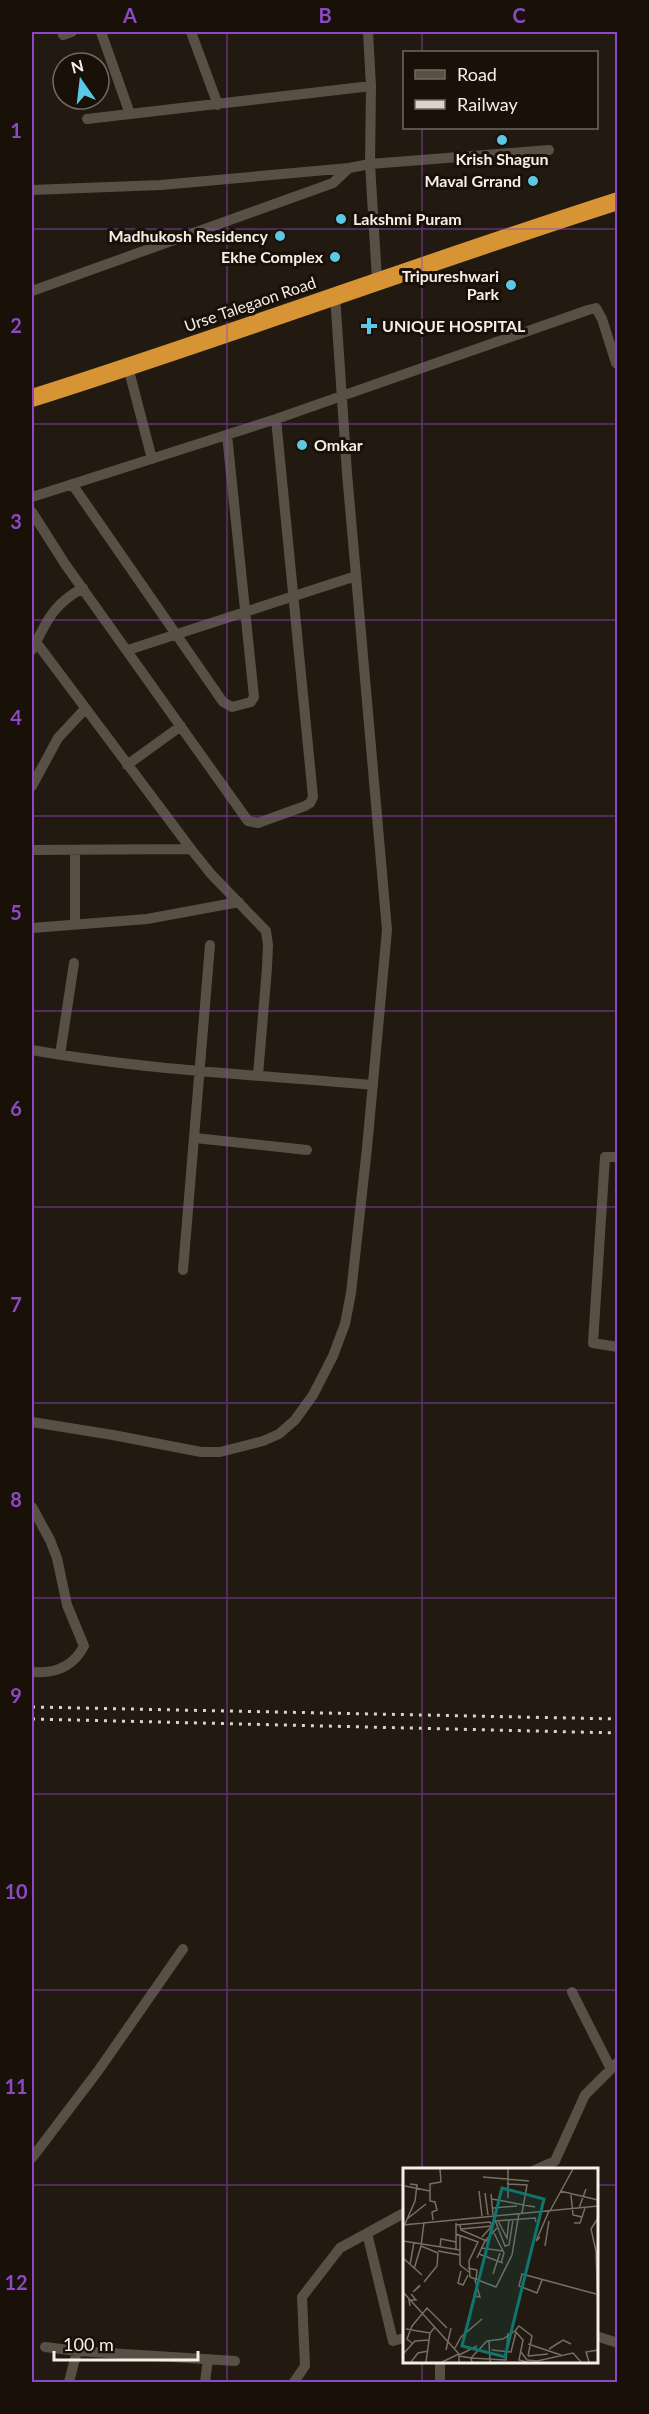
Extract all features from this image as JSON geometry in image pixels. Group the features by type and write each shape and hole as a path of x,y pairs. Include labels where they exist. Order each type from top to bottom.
{"highway":[{"name":"Urse Talegaon Road","path":"32,398 377,280 618,201"}],"street":[{"path":"101,32 130,114"},
{"path":"191,32 218,105"},
{"path":"368,32 371,87 370,164 377,280"},
{"path":"87,118 371,87"},
{"path":"32,190 161,184 549,150"},
{"path":"32,291 333,183 349,168"},
{"path":"32,1422 201,1452 231,1450 263,1441 279,1434 295,1420 313,1395 333,1356 345,1324 351,1293 387,930 335,295"},
{"path":"32,497 276,419 596,308 602,319 616,363"},
{"path":"128,367 152,459"},
{"path":"32,512 82,588 248,821 258,823 310,803 313,797 276,419"},
{"path":"72,484 228,706 250,702 254,697 227,435"},
{"path":"128,650 357,576"},
{"path":"82,588 66,597 54,609 34,646 211,874 266,931 268,945 258,1075"},
{"path":"32,786 58,738 85,710"},
{"path":"127,765 181,726"},
{"path":"32,850 191,849"},
{"path":"75,850 75,925"},
{"path":"32,928 147,919 239,902"},
{"path":"183,1270 210,945"},
{"path":"60,1055 74,963"},
{"path":"32,1050 199,1072 373,1085"},
{"path":"195,1138 307,1150"},
{"path":"618,1157 605,1156 594,1342 618,1347"},
{"path":"32,1507 57,1558 66,1605 84,1646 62,1669 50,1672 32,1671"},
{"path":"32,2158 98,2071 183,1949"},
{"path":"540,2168 555,2165 585,2095 614,2065 572,1992"},
{"path":"294,2382 306,2366 302,2297 340,2248 403,2214"},
{"path":"367,2233 393,2340 403,2338"},
{"path":"598,2336 618,2343"},
{"path":"45,2347 77,2352 235,2361"},
{"path":"69,2382 77,2352"},
{"path":"205,2382 208,2359"},
{"path":"440,2363 440,2382"}],"railway":[{"path":"32,1707 618,1719"},
{"path":"32,1719 618,1733"}],"place":[{"name":"Krish Shagun","path":"502,140"},
{"name":"Maval Grrand","path":"533,181"},
{"name":"Lakshmi Puram","path":"341,219"},
{"name":"Madhukosh Residency","path":"280,236"},
{"name":"Ekhe Complex","path":"335,257"},
{"name":"Tripureshwari Park","path":"511,285"},
{"name":"UNIQUE HOSPITAL","path":"369,326"},
{"name":"Omkar","path":"302,445"}]}
